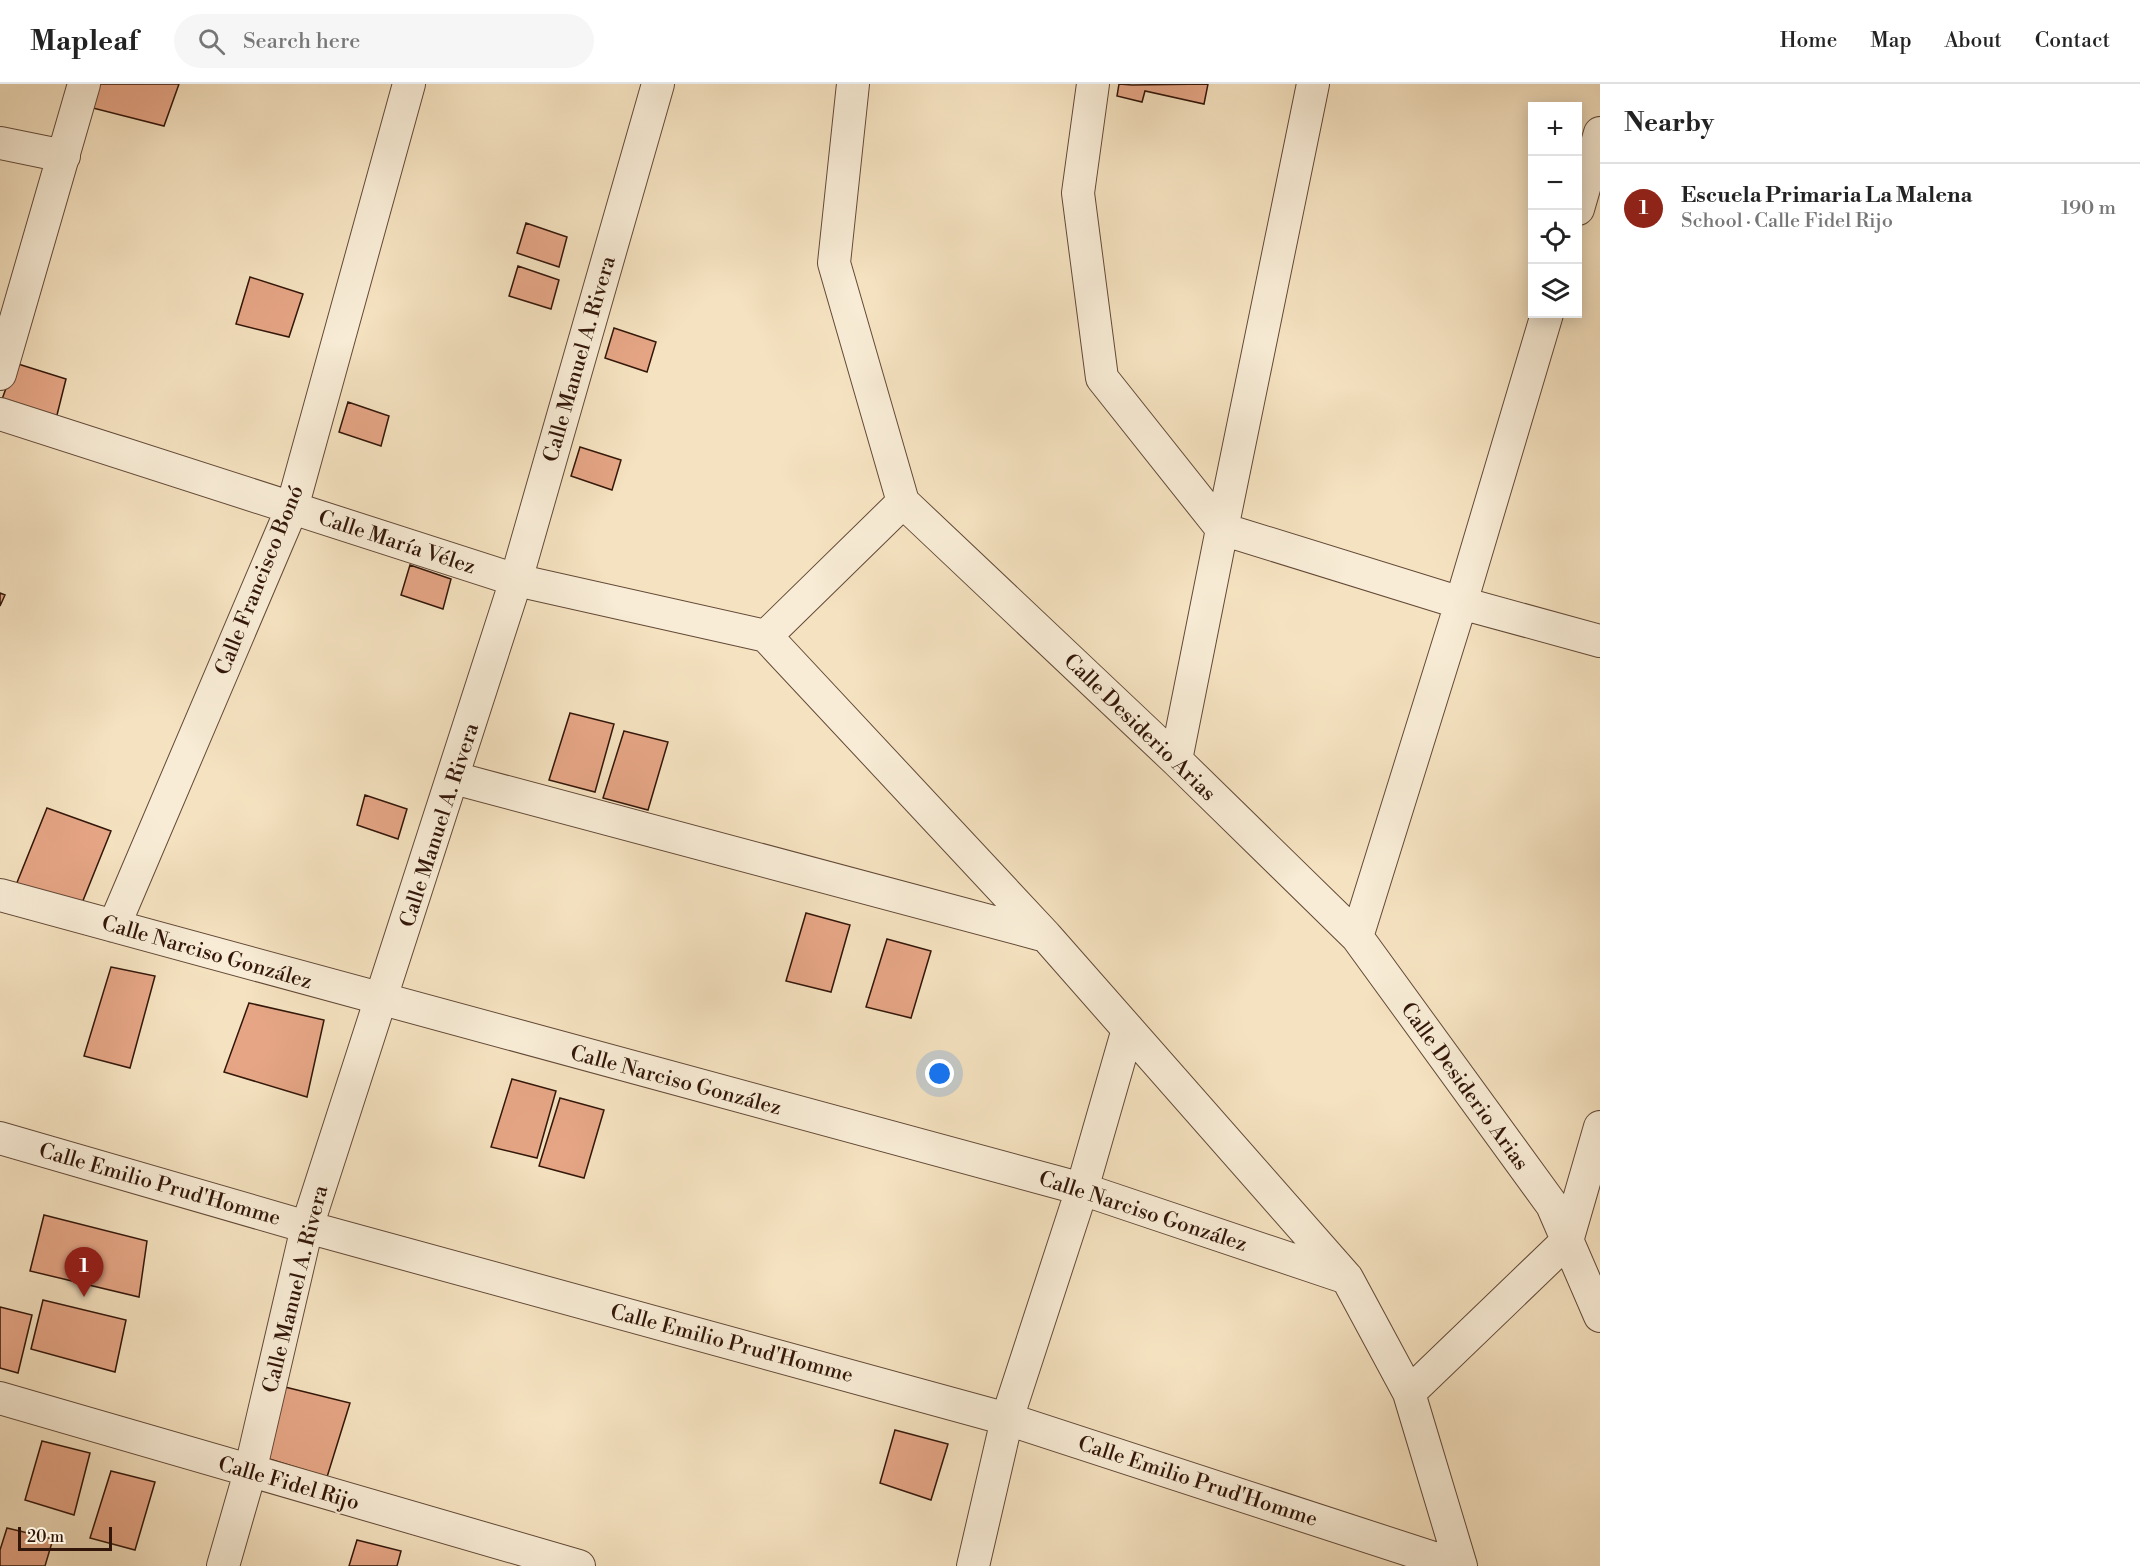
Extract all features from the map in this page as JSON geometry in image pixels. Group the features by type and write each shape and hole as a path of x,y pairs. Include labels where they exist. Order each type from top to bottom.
{"street":[{"path":"0,374 84,84"},
{"name":"Calle Francisco Bonó","path":"114,926 292,508 409,84"},
{"name":"Calle Manuel A. Rivera","path":"223,1566 250,1472 308,1227 516,580 658,84"},
{"path":"852,84 834,263 903,502 766,636 1046,936 1347,1278 1409,1394 1460,1566"},
{"path":"1092,84 1078,193 1102,378 1222,529 1461,603 1600,641"},
{"path":"1176,760 1313,84"},
{"path":"1582,195 1600,133"},
{"path":"0,143 64,156"},
{"path":"1357,937 1461,603 1546,318"},
{"name":"Calle María Vélez","path":"0,414 516,580 766,636"},
{"name":"Calle Desiderio Arias","path":"903,502 1176,760 1357,937 1552,1205 1600,1316"},
{"path":"454,778 1046,936"},
{"name":"Calle Narciso González","path":"0,895 382,1001 1082,1189 1347,1278"},
{"path":"973,1566 1007,1419 1082,1189 1128,1029"},
{"path":"1409,1394 1567,1241 1600,1127"},
{"name":"Calle Emilio Prud'Homme","path":"0,1138 308,1227 1007,1419 1460,1566"},
{"name":"Calle Fidel Rijo","path":"0,1398 579,1566"}],"building":[{"path":"92,84 179,84 164,126 85,106"},
{"path":"1119,84 1208,84 1204,104 1145,91 1142,102 1117,96"},
{"path":"526,223 567,237 559,267 517,253"},
{"path":"518,266 559,280 551,309 509,296"},
{"path":"250,277 303,294 289,337 236,324"},
{"path":"614,328 656,342 647,372 605,358"},
{"path":"15,363 66,379 55,423 0,405"},
{"path":"348,402 389,416 381,446 339,432"},
{"path":"580,447 621,460 612,490 571,476"},
{"path":"410,565 451,579 443,609 401,595"},
{"path":"0,593 5,595 0,606"},
{"path":"570,713 614,724 595,792 549,780"},
{"path":"624,731 668,742 648,810 603,798"},
{"path":"365,795 407,809 398,839 357,825"},
{"path":"47,808 111,831 82,903 16,885"},
{"path":"806,913 850,925 831,992 786,981"},
{"path":"887,939 931,951 911,1018 866,1007"},
{"path":"111,967 155,976 130,1068 84,1056"},
{"path":"249,1003 324,1020 307,1097 224,1072"},
{"path":"512,1079 556,1091 537,1158 491,1147"},
{"path":"560,1098 604,1110 584,1178 539,1166"},
{"path":"44,1215 147,1241 139,1297 30,1271"},
{"path":"43,1300 126,1320 115,1372 31,1349"},
{"path":"0,1307 32,1315 18,1373 0,1368"},
{"path":"281,1386 350,1403 327,1477 263,1457"},
{"path":"895,1430 948,1444 931,1500 880,1483"},
{"path":"42,1441 90,1453 74,1515 25,1500"},
{"path":"111,1471 155,1482 135,1550 90,1538"},
{"path":"7,1528 53,1539 45,1566 0,1566 0,1550"},
{"path":"357,1540 401,1551 397,1566 349,1566"}],"place":[{"name":"Escuela Primaria La Malena","path":"84,1297"}]}
